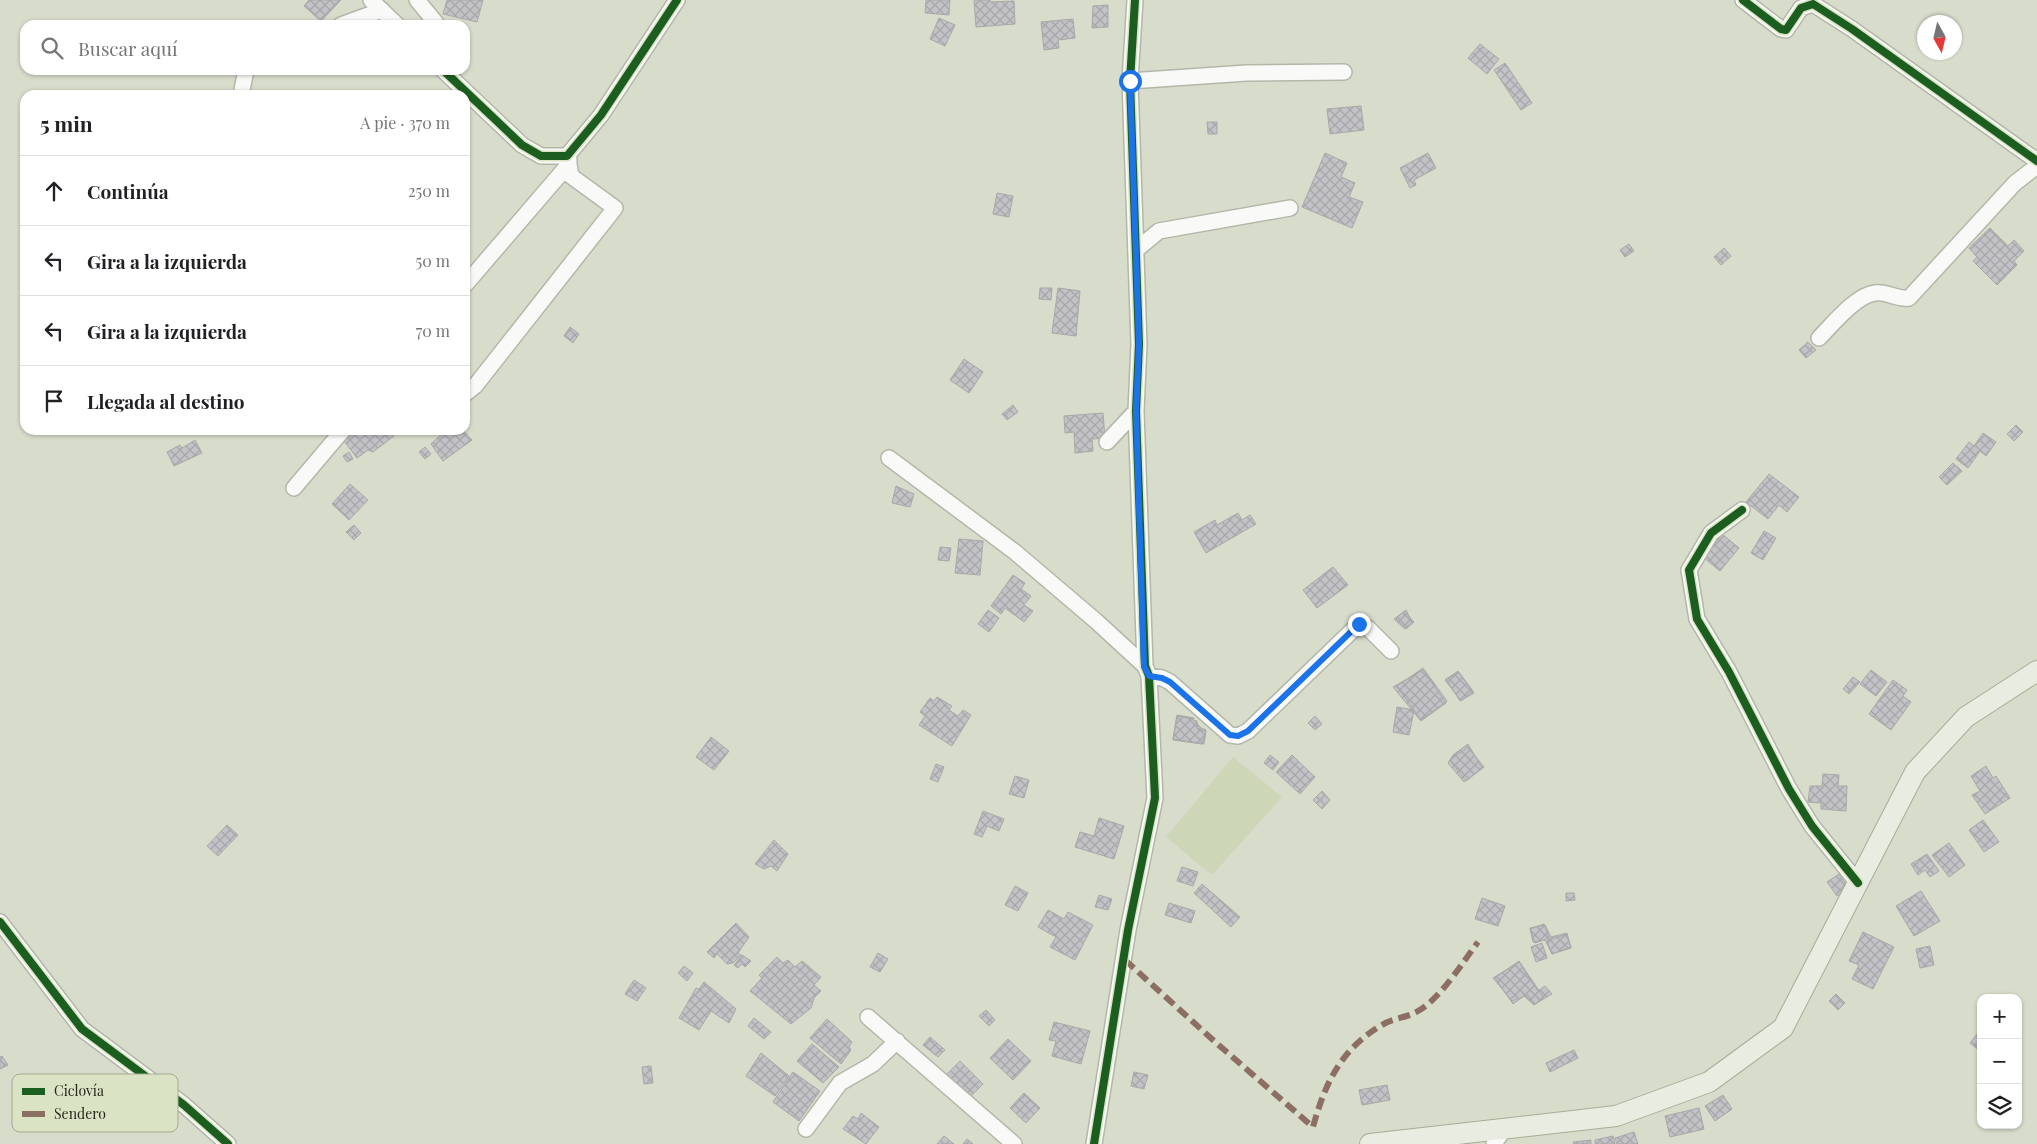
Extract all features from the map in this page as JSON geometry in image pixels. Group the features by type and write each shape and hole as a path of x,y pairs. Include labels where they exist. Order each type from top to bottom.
{"main road":[{"path":"1370,1144 1499,1136 1616,1116 1709,1082 1783,1028 1916,772 1966,717 2037,671"}],"street":[{"path":"417,0 434,20"},
{"path":"470,279 568,160 601,116 677,0"},
{"path":"1094,1144 1128,930 1155,798 1147,671 1136,411 1139,344 1130,81 1135,0"},
{"path":"1743,0 1781,29 1786,30 1801,8 1813,4 1852,29 2037,161"},
{"path":"350,20 377,5 392,20"},
{"path":"1130,81 1246,73 1344,72"},
{"path":"242,90 245,75"},
{"path":"448,75 464,90"},
{"path":"470,96 522,145 541,156 568,160"},
{"path":"470,390 615,208 572,176 568,160"},
{"path":"1819,338 1857,300 1873,293 1884,293 1900,300 1909,298 2015,184 2037,166"},
{"path":"1136,250 1159,231 1290,208"},
{"path":"1107,442 1136,411"},
{"path":"294,488 339,435"},
{"path":"889,458 1015,552 1096,621 1147,671 1170,682 1230,735 1238,736 1248,731 1359,624 1368,628 1391,651"},
{"path":"1742,510 1711,533 1689,570 1697,619 1729,672 1794,796 1812,826 1858,883"},
{"path":"0,922 82,1029 142,1074"},
{"path":"868,1017 897,1040 1014,1144"},
{"path":"806,1129 840,1083 873,1064 897,1040"},
{"path":"178,1101 228,1144"}],"green space":[{"path":"1233,757 1282,797 1212,875 1166,837"}],"building":[{"path":"309,0 341,0 322,20 304,6"},
{"path":"447,0 483,0 477,22 443,14"},
{"path":"926,0 950,0 949,15 925,13"},
{"path":"974,0 990,0 990,2 1014,1 1015,24 976,27"},
{"path":"1108,5 1108,27 1092,28 1093,6"},
{"path":"939,18 955,25 945,46 930,39"},
{"path":"1073,19 1075,38 1058,40 1059,48 1044,50 1041,22"},
{"path":"1480,44 1499,59 1487,74 1468,58"},
{"path":"1505,63 1532,103 1521,110 1494,70"},
{"path":"1361,106 1364,130 1330,134 1327,109"},
{"path":"1207,122 1217,122 1217,134 1208,134"},
{"path":"1325,153 1347,163 1341,177 1355,183 1349,197 1363,202 1352,228 1302,207"},
{"path":"1428,153 1436,168 1414,180 1416,185 1410,188 1400,168"},
{"path":"997,193 1013,196 1009,217 993,214"},
{"path":"1990,228 2008,246 2014,240 2024,251 2014,261 2017,265 1997,285 1973,261 1977,257 1969,248"},
{"path":"1629,244 1634,251 1625,257 1620,250"},
{"path":"1724,248 1731,256 1721,265 1714,257"},
{"path":"1040,288 1052,288 1051,300 1039,299"},
{"path":"1058,288 1080,291 1076,336 1052,333"},
{"path":"570,327 579,334 573,343 564,336"},
{"path":"1808,342 1816,350 1806,358 1799,350"},
{"path":"964,359 983,372 969,393 950,380"},
{"path":"1013,405 1018,412 1007,420 1002,414"},
{"path":"1103,413 1105,438 1092,439 1093,451 1075,453 1074,432 1065,433 1064,416"},
{"path":"2016,425 2023,432 2014,441 2007,434"},
{"path":"1983,433 1996,442 1986,456 1980,451 1968,468 1956,459 1969,442 1974,446"},
{"path":"352,435 394,436 373,452 368,450 357,458 344,441"},
{"path":"441,435 468,435 472,440 443,461 431,444"},
{"path":"195,440 202,453 174,466 167,452 180,445 182,448"},
{"path":"425,447 431,454 425,459 419,452"},
{"path":"349,452 353,459 347,462 343,456"},
{"path":"1953,463 1962,471 1947,485 1939,477"},
{"path":"1769,474 1799,497 1787,512 1779,505 1768,519 1746,502"},
{"path":"350,484 368,500 349,520 332,504"},
{"path":"896,486 914,494 910,507 892,503"},
{"path":"1238,513 1242,520 1250,515 1256,524 1206,553 1194,532 1215,520 1217,525"},
{"path":"354,525 361,533 354,540 346,532"},
{"path":"1764,531 1776,538 1763,560 1751,553"},
{"path":"1722,534 1739,548 1720,571 1703,557"},
{"path":"959,539 983,541 980,575 955,573"},
{"path":"940,547 951,548 949,561 938,560"},
{"path":"1333,567 1348,585 1317,608 1303,590"},
{"path":"1013,575 1025,583 1021,589 1031,596 1024,605 1033,611 1024,622 1005,608 1001,614 991,606"},
{"path":"988,610 999,618 989,632 978,624"},
{"path":"1406,610 1412,622 1405,629 1394,619"},
{"path":"1404,611 1414,622 1406,629 1396,619"},
{"path":"1423,668 1447,701 1421,720 1397,686"},
{"path":"1423,670 1446,703 1421,721 1393,687"},
{"path":"1871,670 1887,682 1876,696 1860,684"},
{"path":"1458,671 1473,691 1461,701 1445,680"},
{"path":"1459,673 1474,693 1460,701 1446,679"},
{"path":"1853,677 1860,682 1849,694 1843,689"},
{"path":"1893,680 1907,690 1903,696 1911,702 1891,730 1869,714"},
{"path":"937,697 952,706 949,710 958,716 963,710 971,715 952,746 919,725 925,716 920,712 930,698 934,701"},
{"path":"1397,707 1414,710 1409,735 1393,732"},
{"path":"1177,715 1194,718 1193,720 1197,721 1198,730 1206,731 1204,744 1173,739"},
{"path":"1177,716 1193,719 1201,728 1206,730 1202,744 1173,740"},
{"path":"1315,716 1322,724 1315,730 1308,723"},
{"path":"711,737 729,751 714,770 696,757"},
{"path":"1468,744 1482,768 1464,782 1448,763 1453,755"},
{"path":"1468,747 1484,767 1466,781 1450,760"},
{"path":"1270,755 1279,762 1273,770 1264,763"},
{"path":"1292,755 1315,777 1300,794 1276,772"},
{"path":"936,764 944,767 938,782 930,779"},
{"path":"1986,766 1993,778 1996,776 2010,798 1985,814 1972,795 1980,791 1971,776"},
{"path":"1823,774 1839,775 1838,786 1847,786 1846,811 1821,809 1821,803 1808,802 1810,786 1822,786"},
{"path":"1015,776 1029,780 1024,798 1009,794"},
{"path":"1322,791 1330,800 1322,809 1313,800"},
{"path":"983,811 1004,819 999,831 987,826 982,837 974,834"},
{"path":"1099,818 1124,826 1114,859 1075,847 1080,832 1094,836"},
{"path":"1983,820 1999,842 1984,852 1969,830"},
{"path":"227,825 238,835 218,856 207,846"},
{"path":"774,840 788,854 777,871 771,866 764,869 755,864"},
{"path":"1949,843 1965,865 1949,877 1932,855"},
{"path":"1927,854 1939,871 1930,877 1925,870 1918,875 1911,864"},
{"path":"1182,867 1198,872 1193,886 1177,881"},
{"path":"1839,874 1848,888 1837,896 1827,882"},
{"path":"1202,884 1240,917 1231,927 1194,893"},
{"path":"1015,886 1028,893 1018,911 1005,905"},
{"path":"1921,891 1940,921 1914,936 1896,906"},
{"path":"1566,893 1574,893 1575,900 1566,901"},
{"path":"1099,895 1112,899 1108,910 1095,907"},
{"path":"1482,898 1505,906 1498,926 1475,919"},
{"path":"1169,903 1195,911 1191,923 1165,915"},
{"path":"1048,910 1064,919 1068,912 1093,925 1075,960 1050,947 1056,937 1038,927"},
{"path":"736,923 749,937 738,953 741,955 733,963 727,964 717,954 714,958 707,952"},
{"path":"1544,924 1549,938 1535,943 1530,929"},
{"path":"1545,925 1551,937 1567,933 1571,948 1552,954 1545,940 1533,942 1530,928"},
{"path":"1863,932 1894,947 1873,989 1852,979 1859,965 1849,961"},
{"path":"1566,934 1571,947 1552,954 1547,941"},
{"path":"1542,943 1547,958 1536,962 1531,947"},
{"path":"1930,946 1934,965 1920,968 1916,949"},
{"path":"878,953 888,959 880,972 870,967"},
{"path":"742,955 751,961 745,967 742,964 738,968 734,965"},
{"path":"777,957 783,963 788,960 795,967 802,961 821,977 814,985 821,991 814,998 811,1008 791,1024 750,991 762,978 759,975"},
{"path":"1519,961 1544,998 1534,1005 1524,996 1513,1004 1495,978"},
{"path":"1519,962 1538,991 1545,986 1552,994 1535,1004 1528,995 1512,1001 1493,978"},
{"path":"684,966 693,973 687,981 678,973"},
{"path":"634,980 646,988 637,1001 625,994"},
{"path":"704,982 736,1009 729,1023 711,1011 699,1030 679,1018 696,988 699,989"},
{"path":"1836,994 1845,1003 1838,1010 1829,1001"},
{"path":"986,1010 995,1020 989,1026 979,1016"},
{"path":"754,1018 771,1032 764,1039 748,1026"},
{"path":"827,1019 852,1042 849,1047 851,1050 841,1064 810,1038"},
{"path":"1054,1022 1090,1031 1081,1064 1052,1056 1056,1041 1049,1040"},
{"path":"1977,1034 1977,1049 1970,1043"},
{"path":"930,1037 945,1050 938,1057 923,1045"},
{"path":"1008,1039 1031,1061 1013,1080 990,1058"},
{"path":"812,1044 839,1067 823,1083 797,1061"},
{"path":"1574,1050 1578,1058 1550,1072 1546,1063"},
{"path":"761,1053 789,1076 775,1096 746,1076"},
{"path":"2,1056 8,1065 0,1069 0,1057"},
{"path":"960,1061 983,1084 970,1097 947,1074"},
{"path":"651,1066 653,1083 644,1084 642,1067"},
{"path":"793,1072 820,1091 799,1121 773,1102"},
{"path":"1134,1072 1148,1075 1144,1089 1131,1086"},
{"path":"1387,1085 1390,1100 1362,1105 1359,1090"},
{"path":"1024,1093 1040,1108 1026,1123 1010,1108"},
{"path":"1723,1095 1732,1109 1715,1121 1705,1106"},
{"path":"1699,1108 1704,1129 1670,1137 1665,1116"},
{"path":"861,1113 879,1127 866,1144 843,1129 853,1116 858,1119"},
{"path":"1634,1132 1638,1144 1617,1144 1615,1138"},
{"path":"944,1136 954,1144 937,1144"},
{"path":"1613,1136 1615,1144 1595,1144 1595,1140"},
{"path":"967,1139 973,1144 963,1144"},
{"path":"1591,1140 1591,1144 1574,1144 1573,1142"}],"marked path":[{"path":"1125,960 1313,1127 1329,1082 1345,1056 1368,1034 1382,1025 1414,1013 1427,1005 1451,980 1478,942"}],"cycle path":[{"path":"470,96 522,145 541,156 567,156 601,115 677,0"},
{"path":"1094,1144 1128,930 1155,798 1149,676 1145,666 1136,411 1139,344 1130,81 1135,0"},
{"path":"1743,0 1781,29 1786,30 1801,8 1813,4 1852,29 2037,161"},
{"path":"448,75 464,90"},
{"path":"1742,510 1711,533 1689,570 1697,619 1729,672 1789,789 1812,826 1858,883"},
{"path":"0,922 82,1029 142,1074"},
{"path":"178,1101 228,1144"}],"route":[{"path":"1130,81 1139,344 1136,411 1144,666 1149,676 1162,678 1170,682 1202,708 1230,735 1238,736 1248,731 1359,624"}]}
